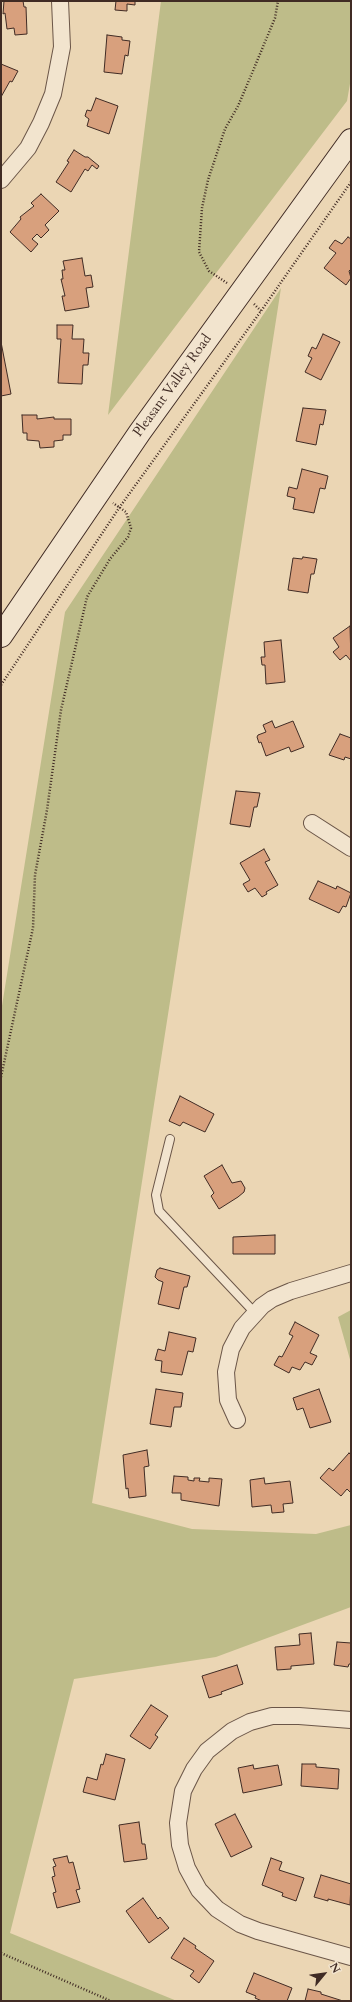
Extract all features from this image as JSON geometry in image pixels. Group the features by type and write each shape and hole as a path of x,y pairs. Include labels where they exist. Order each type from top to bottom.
{"main road":[{"name":"Pleasant Valley Road","path":"1,636 98,492 351,140"}],"street":[{"path":"1,180 28,148 41,123 53,94 62,47 60,1"},
{"path":"312,823 351,848"},
{"path":"237,1420 228,1400 226,1372 231,1350 236,1339 255,1313 272,1299 291,1290 351,1273"},
{"path":"351,1720 293,1715 272,1716 250,1722 232,1731 207,1751 194,1769 183,1791 178,1823 180,1845 187,1868 199,1890 217,1910 240,1924 258,1931 351,1957"}],"lane":[{"path":"170,1139 156,1195 159,1211 255,1313"}],"path":[{"path":"261,311 241,292 209,271 198,252 202,208 208,180 225,129 238,106 250,78 274,18 278,1"},
{"path":"1,685 118,508 261,311 351,182"},
{"path":"1,1077 33,928 35,875 47,810 61,710 87,597 110,559 128,536 131,528 126,512 118,508 98,492"},
{"path":"1,1953 111,2001"}],"shaded area":[{"path":"161,1 351,1 351,78 347,101 108,415"},
{"path":"281,288 92,1503 192,1529 316,1534 351,1525 351,1607 216,1657 74,1679 10,1933 177,2001 1,2001 1,1012 65,612"},
{"path":"351,1310 351,1363 338,1317"}],"building":[{"path":"4,1 23,1 24,7 26,7 27,34 15,35 14,28 7,29 5,13 3,14"},
{"path":"116,1 135,1 135,5 127,4 127,11 115,10"},
{"path":"107,35 122,37 122,40 130,41 128,56 125,55 122,74 104,72"},
{"path":"1,64 18,71 12,82 10,81 1,97"},
{"path":"96,98 118,106 109,134 87,126 89,119 85,116 87,110 91,111"},
{"path":"74,150 85,157 88,157 99,166 97,169 92,165 88,171 85,169 71,192 56,182 69,162 67,161"},
{"path":"41,194 59,211 45,225 49,230 41,238 37,234 32,239 38,244 31,252 10,232 21,219 20,217 34,206 31,203"},
{"path":"348,237 351,239 351,269 349,271 351,278 346,285 324,268 336,253 329,248 335,240 342,244"},
{"path":"82,258 85,276 91,275 93,287 86,288 89,307 65,311 62,296 65,296 61,279 63,279 62,270 65,270 63,261"},
{"path":"57,325 73,325 72,339 84,339 83,353 89,353 88,365 83,365 82,384 58,383 61,339 57,339"},
{"path":"323,334 340,342 321,380 305,372 312,358 308,356 312,347 316,349"},
{"path":"1,342 11,394 1,396"},
{"path":"303,408 326,410 323,425 320,424 316,445 296,441"},
{"path":"22,415 37,415 37,419 54,417 54,419 71,419 71,435 63,435 63,440 54,441 54,447 40,448 39,441 27,440 27,433 23,433"},
{"path":"302,469 328,476 325,489 320,488 314,513 293,509 295,498 287,496 289,487 297,489"},
{"path":"303,557 317,559 314,574 311,574 308,593 288,590 293,558 302,559"},
{"path":"350,626 351,661 346,655 340,660 333,652 339,647 333,638"},
{"path":"281,640 285,682 266,684 265,665 262,665 261,657 265,657 264,642"},
{"path":"272,721 275,728 293,721 304,747 291,752 289,747 266,756 261,742 259,743 257,737 258,735 266,732 263,725"},
{"path":"340,734 351,738 351,759 345,757 344,760 329,755"},
{"path":"236,791 260,793 257,807 254,807 250,827 230,824"},
{"path":"264,849 270,860 265,862 278,885 266,892 267,894 262,897 255,888 248,892 243,884 250,880 240,863"},
{"path":"318,881 336,889 337,886 351,893 346,907 343,906 339,913 309,899"},
{"path":"180,1096 214,1114 205,1132 183,1122 180,1126 169,1121"},
{"path":"222,1165 232,1183 241,1181 245,1188 244,1192 238,1197 219,1209 211,1196 214,1193 204,1176"},
{"path":"275,1235 275,1254 233,1254 233,1237"},
{"path":"160,1268 190,1276 187,1287 184,1287 179,1309 158,1304 163,1282 155,1277 157,1270"},
{"path":"295,1322 319,1335 310,1353 317,1356 312,1365 305,1362 300,1370 292,1367 289,1373 274,1365 279,1356 282,1357 293,1336 289,1334"},
{"path":"169,1332 196,1338 193,1352 188,1351 182,1375 161,1372 162,1361 155,1360 158,1349 165,1351"},
{"path":"156,1389 183,1393 181,1407 174,1407 171,1427 150,1424"},
{"path":"319,1389 331,1422 310,1428 303,1408 297,1410 293,1398"},
{"path":"147,1450 149,1466 144,1467 146,1496 129,1498 128,1488 126,1489 123,1455"},
{"path":"349,1453 351,1455 351,1493 347,1489 341,1496 320,1478 329,1468 333,1471"},
{"path":"174,1476 188,1477 188,1480 194,1481 194,1478 200,1478 199,1481 209,1482 209,1478 222,1479 219,1506 181,1500 181,1493 172,1493"},
{"path":"264,1478 265,1484 290,1481 293,1503 283,1504 284,1512 272,1513 271,1505 252,1507 250,1480"},
{"path":"311,1633 314,1664 291,1666 291,1669 277,1670 275,1647 300,1645 299,1634"},
{"path":"337,1642 351,1643 351,1664 349,1664 348,1667 334,1665"},
{"path":"237,1665 243,1684 221,1692 222,1694 209,1698 202,1676"},
{"path":"151,1705 168,1716 155,1735 158,1737 150,1749 130,1736"},
{"path":"106,1754 125,1759 115,1800 83,1792 87,1777 97,1780 101,1764 103,1765"},
{"path":"302,1764 316,1764 316,1767 339,1769 338,1789 301,1786"},
{"path":"253,1765 254,1769 278,1765 282,1785 243,1793 238,1768"},
{"path":"235,1814 252,1847 231,1857 215,1824"},
{"path":"139,1822 142,1844 145,1844 147,1859 124,1862 119,1825"},
{"path":"67,1856 69,1863 73,1862 80,1889 76,1890 80,1902 57,1908 53,1893 56,1892 52,1877 55,1876 53,1867 56,1866 53,1859"},
{"path":"271,1858 282,1862 279,1870 304,1878 296,1901 282,1896 283,1893 262,1885"},
{"path":"321,1875 351,1884 350,1905 314,1897"},
{"path":"143,1898 158,1919 160,1917 169,1928 149,1943 126,1911"},
{"path":"184,1938 196,1946 195,1948 214,1961 199,1983 190,1976 194,1971 171,1958"},
{"path":"254,1973 292,1988 287,2001 262,2001 255,1998 256,1996 246,1992"},
{"path":"308,1989 321,1992 321,1994 343,2001 305,2001"}]}
